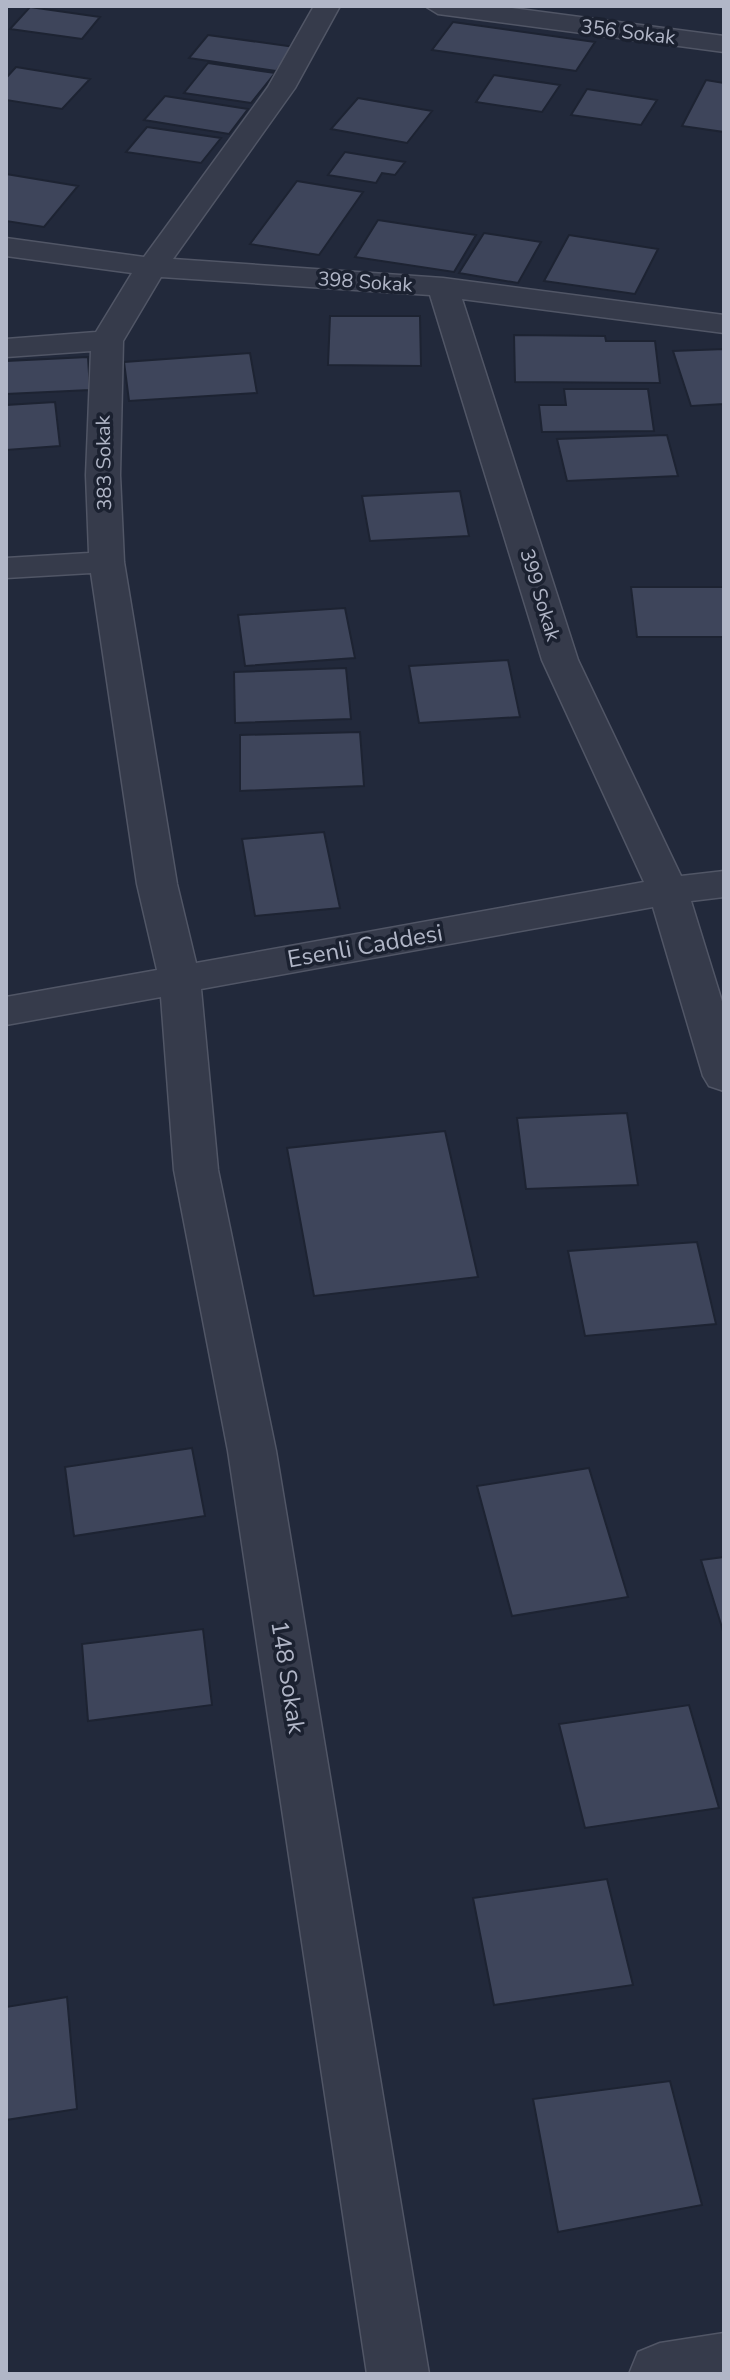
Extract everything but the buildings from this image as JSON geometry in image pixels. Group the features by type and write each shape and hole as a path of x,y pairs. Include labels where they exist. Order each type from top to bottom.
{"street":[{"name":"383 Sokak","path":"180,980 157,884 107,562 103,475 107,341 152,267 281,88 327,6"},
{"name":"356 Sokak","path":"438,6 724,44"},
{"path":"604,29 619,6"},
{"name":"398 Sokak","path":"6,247 152,267 443,287 724,324"},
{"name":"399 Sokak","path":"443,287 560,660 668,891 724,1076"},
{"path":"6,348 107,341"},
{"path":"6,568 107,562"},
{"name":"Esenli Caddesi","path":"6,1011 668,891 724,884"},
{"name":"148 Sokak","path":"180,980 196,1170 252,1451 398,2374"},
{"path":"660,2374 724,2364"}]}
